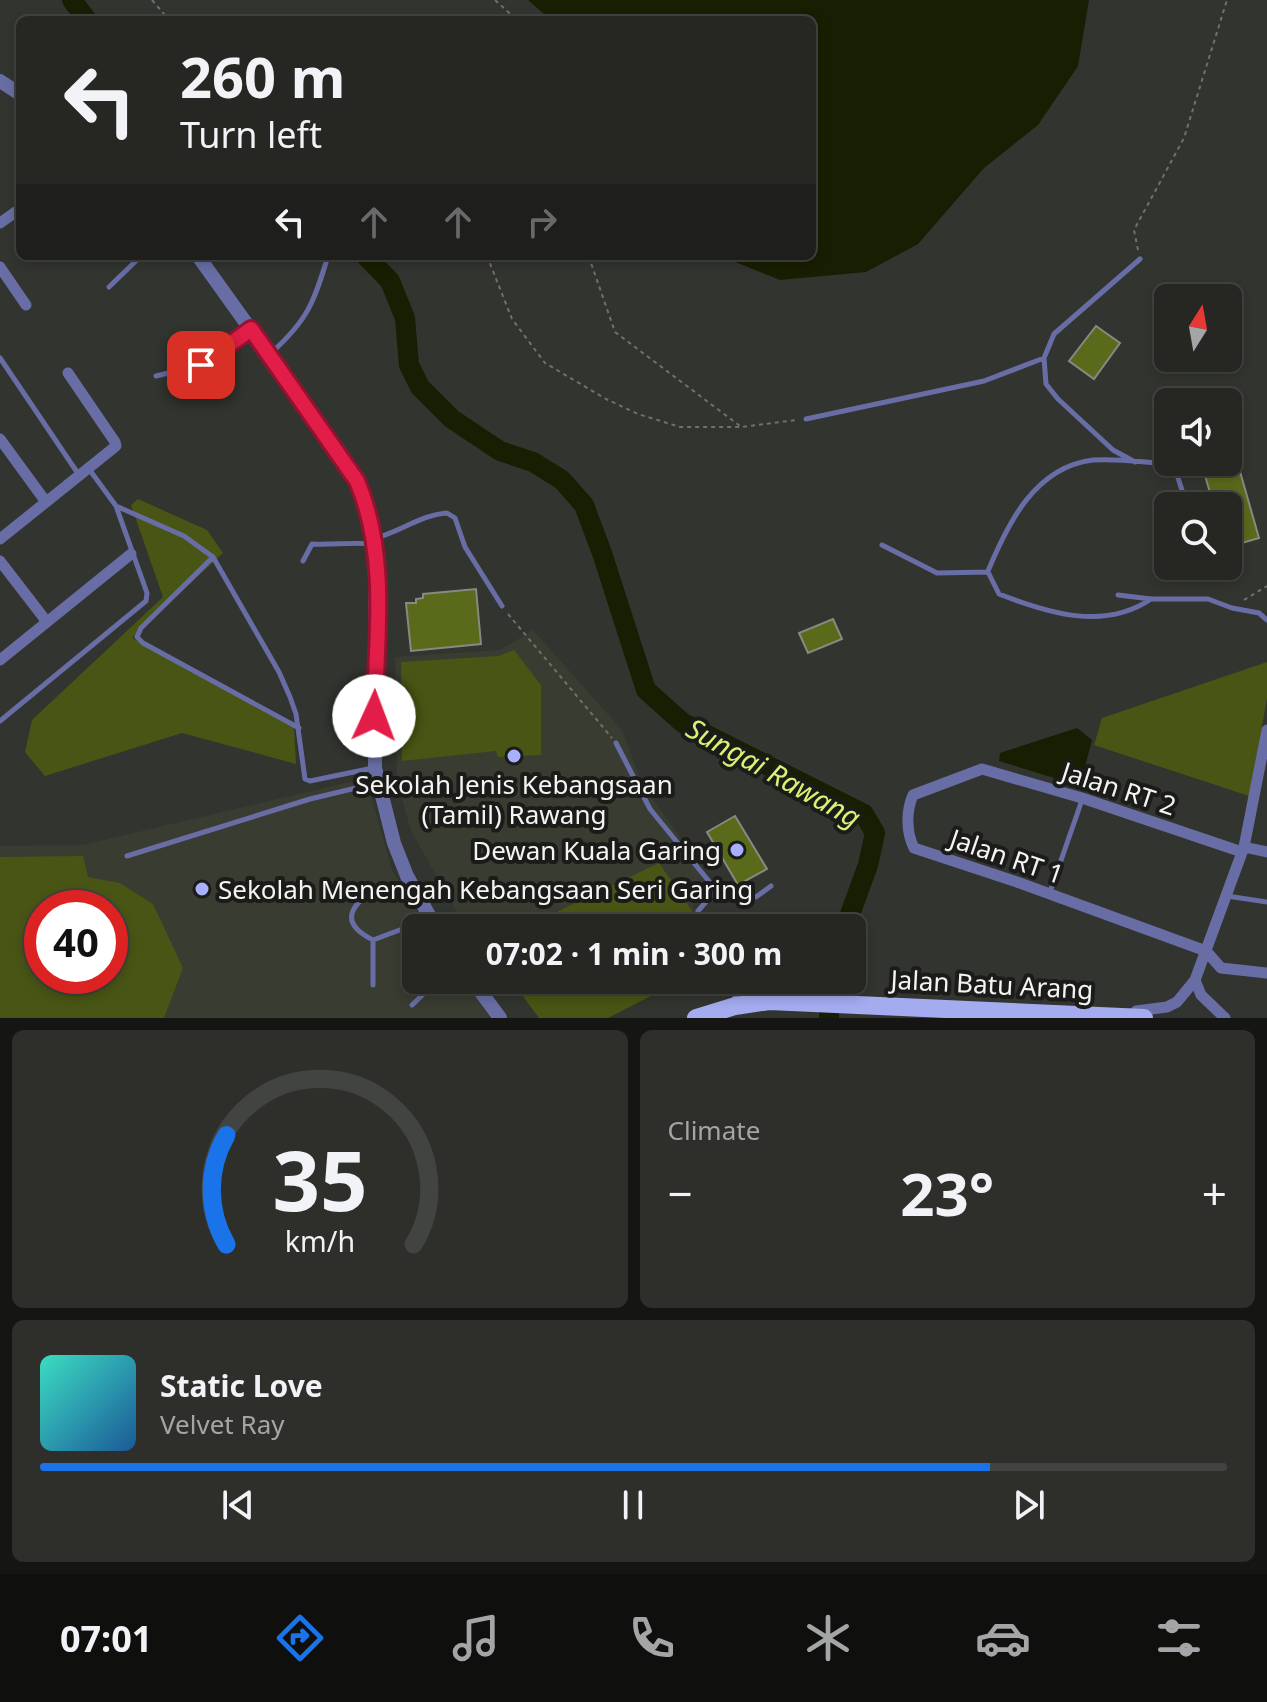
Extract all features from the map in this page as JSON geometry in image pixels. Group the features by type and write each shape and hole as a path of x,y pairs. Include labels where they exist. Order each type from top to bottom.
{"main road":[{"name":"Jalan Batu Arang","path":"696,1018 735,1006 769,1001 1144,1018"}],"street":[{"path":"201,260 357,481 367,503 375,541 376,775 394,843 407,876 428,914"},
{"path":"0,267 26,305"},
{"path":"0,539 116,446 68,373"},
{"path":"0,439 46,502"},
{"path":"0,660 131,554"},
{"path":"0,561 47,622"},
{"path":"1035,1013 1140,1011 1167,1007 1177,1002 1195,980 1243,850 1264,766 1267,730"},
{"name":"Jalan RT 2","path":"982,769 1243,850 1267,852"},
{"name":"Jalan RT 1","path":"982,769 913,795 908,806 909,837 914,848 1050,893 1206,951 1221,968 1267,973"},
{"path":"1195,980 1201,995 1225,1018"},
{"path":"482,994 500,1018"}],"lane":[{"path":"1135,462 1113,450 1058,399 1046,384 1044,358 1054,334 1140,259"},
{"path":"109,287 137,260"},
{"path":"269,355 291,335 314,302 327,260"},
{"path":"156,376 201,365 251,329"},
{"path":"0,358 84,472 116,506 184,536 213,557 279,672 299,728 305,779 376,775"},
{"path":"806,419 984,381 1044,358"},
{"path":"1151,599 1136,609 1116,615 1078,617 1038,609 999,594 988,572 1000,542 1027,497 1061,468 1094,460 1154,462"},
{"path":"0,721 144,605 147,593 116,506"},
{"path":"303,561 312,544 375,541 429,514 447,513 455,518 465,547 502,606"},
{"path":"882,545 937,573 988,572"},
{"path":"213,557 141,628 137,637 299,728"},
{"path":"1118,595 1151,599 1208,599 1259,613 1267,620"},
{"path":"616,743 650,809 716,890 756,897 771,886"},
{"path":"127,856 310,799 376,775"},
{"path":"1050,893 1082,798"},
{"path":"373,940 353,925 351,912 357,902 385,886"},
{"path":"698,914 716,890"},
{"path":"1226,896 1267,902"},
{"path":"373,940 402,932"},
{"path":"373,940 373,985"},
{"path":"412,1005 423,994"},
{"path":"735,994 735,1006"}],"path":[{"path":"152,0 166,16"},
{"path":"495,0 513,16"},
{"path":"1140,259 1134,230 1184,138 1227,0"},
{"path":"489,260 512,319 545,363 606,399 652,419 680,427 741,427 806,419"},
{"path":"591,260 615,332 741,427"},
{"path":"1232,608 1267,586"},
{"path":"502,606 616,743"}],"shaded area":[{"path":"528,0 1089,0 1078,66 1038,125 984,168 918,244 866,272 780,280 730,260 816,260 816,16 546,16"},
{"name":"Sekolah Jenis Kebangsaan (Tamil) Rawang","path":"533,630 622,730 642,784 711,880 686,894 699,914 458,914 411,831 397,781 395,657 500,650"},
{"path":"1077,728 1092,740 1080,786 999,761 1000,753"},
{"name":"Sekolah Menengah Kebangsaan Seri Garing","path":"366,778 392,870 419,914 402,914 402,994 473,994 490,1018 0,1018 0,846 83,845"}],"green space":[{"path":"138,499 207,530 223,553 132,638 294,727 296,764 182,733 45,776 25,752 32,720 163,597 131,505"},
{"path":"514,650 541,685 541,755 498,757 496,751 402,761 401,662 498,656"},
{"path":"1267,662 1267,699 1249,796 1094,745 1102,718"},
{"path":"83,856 88,877 120,883 153,904 183,968 164,1018 0,1018 0,857"},
{"path":"659,863 694,914 552,914"},
{"path":"521,994 655,994 608,1018 539,1018"}],"building":[{"path":"1096,326 1120,343 1094,379 1069,361"},
{"path":"1205,476 1241,476 1259,538 1242,543 1242,492 1210,492"},
{"path":"476,589 481,644 411,651 406,603 416,603 416,599 423,598 423,594"},
{"path":"833,619 842,639 808,653 799,633"},
{"name":"Dewan Kuala Garing","path":"735,816 767,869 738,885 707,832"}],"waterway":[{"name":"Sungai Rawang","path":"72,0 84,16"},
{"name":"Sungai Rawang","path":"370,260 390,281 405,318 409,365 420,387 452,419 500,451 533,462 562,480 584,505 646,690 683,723 864,814 875,833 868,865 850,914"},
{"name":"Sungai Rawang","path":"829,1018 830,994"}],"place":[{"name":"Sekolah Jenis Kebangsaan (Tamil) Rawang","path":"514,756"},
{"name":"Dewan Kuala Garing","path":"737,850"},
{"name":"Sekolah Menengah Kebangsaan Seri Garing","path":"202,889"}],"route":[{"path":"201,365 251,329 357,481 367,503 375,538 377,619 374,716"}]}
